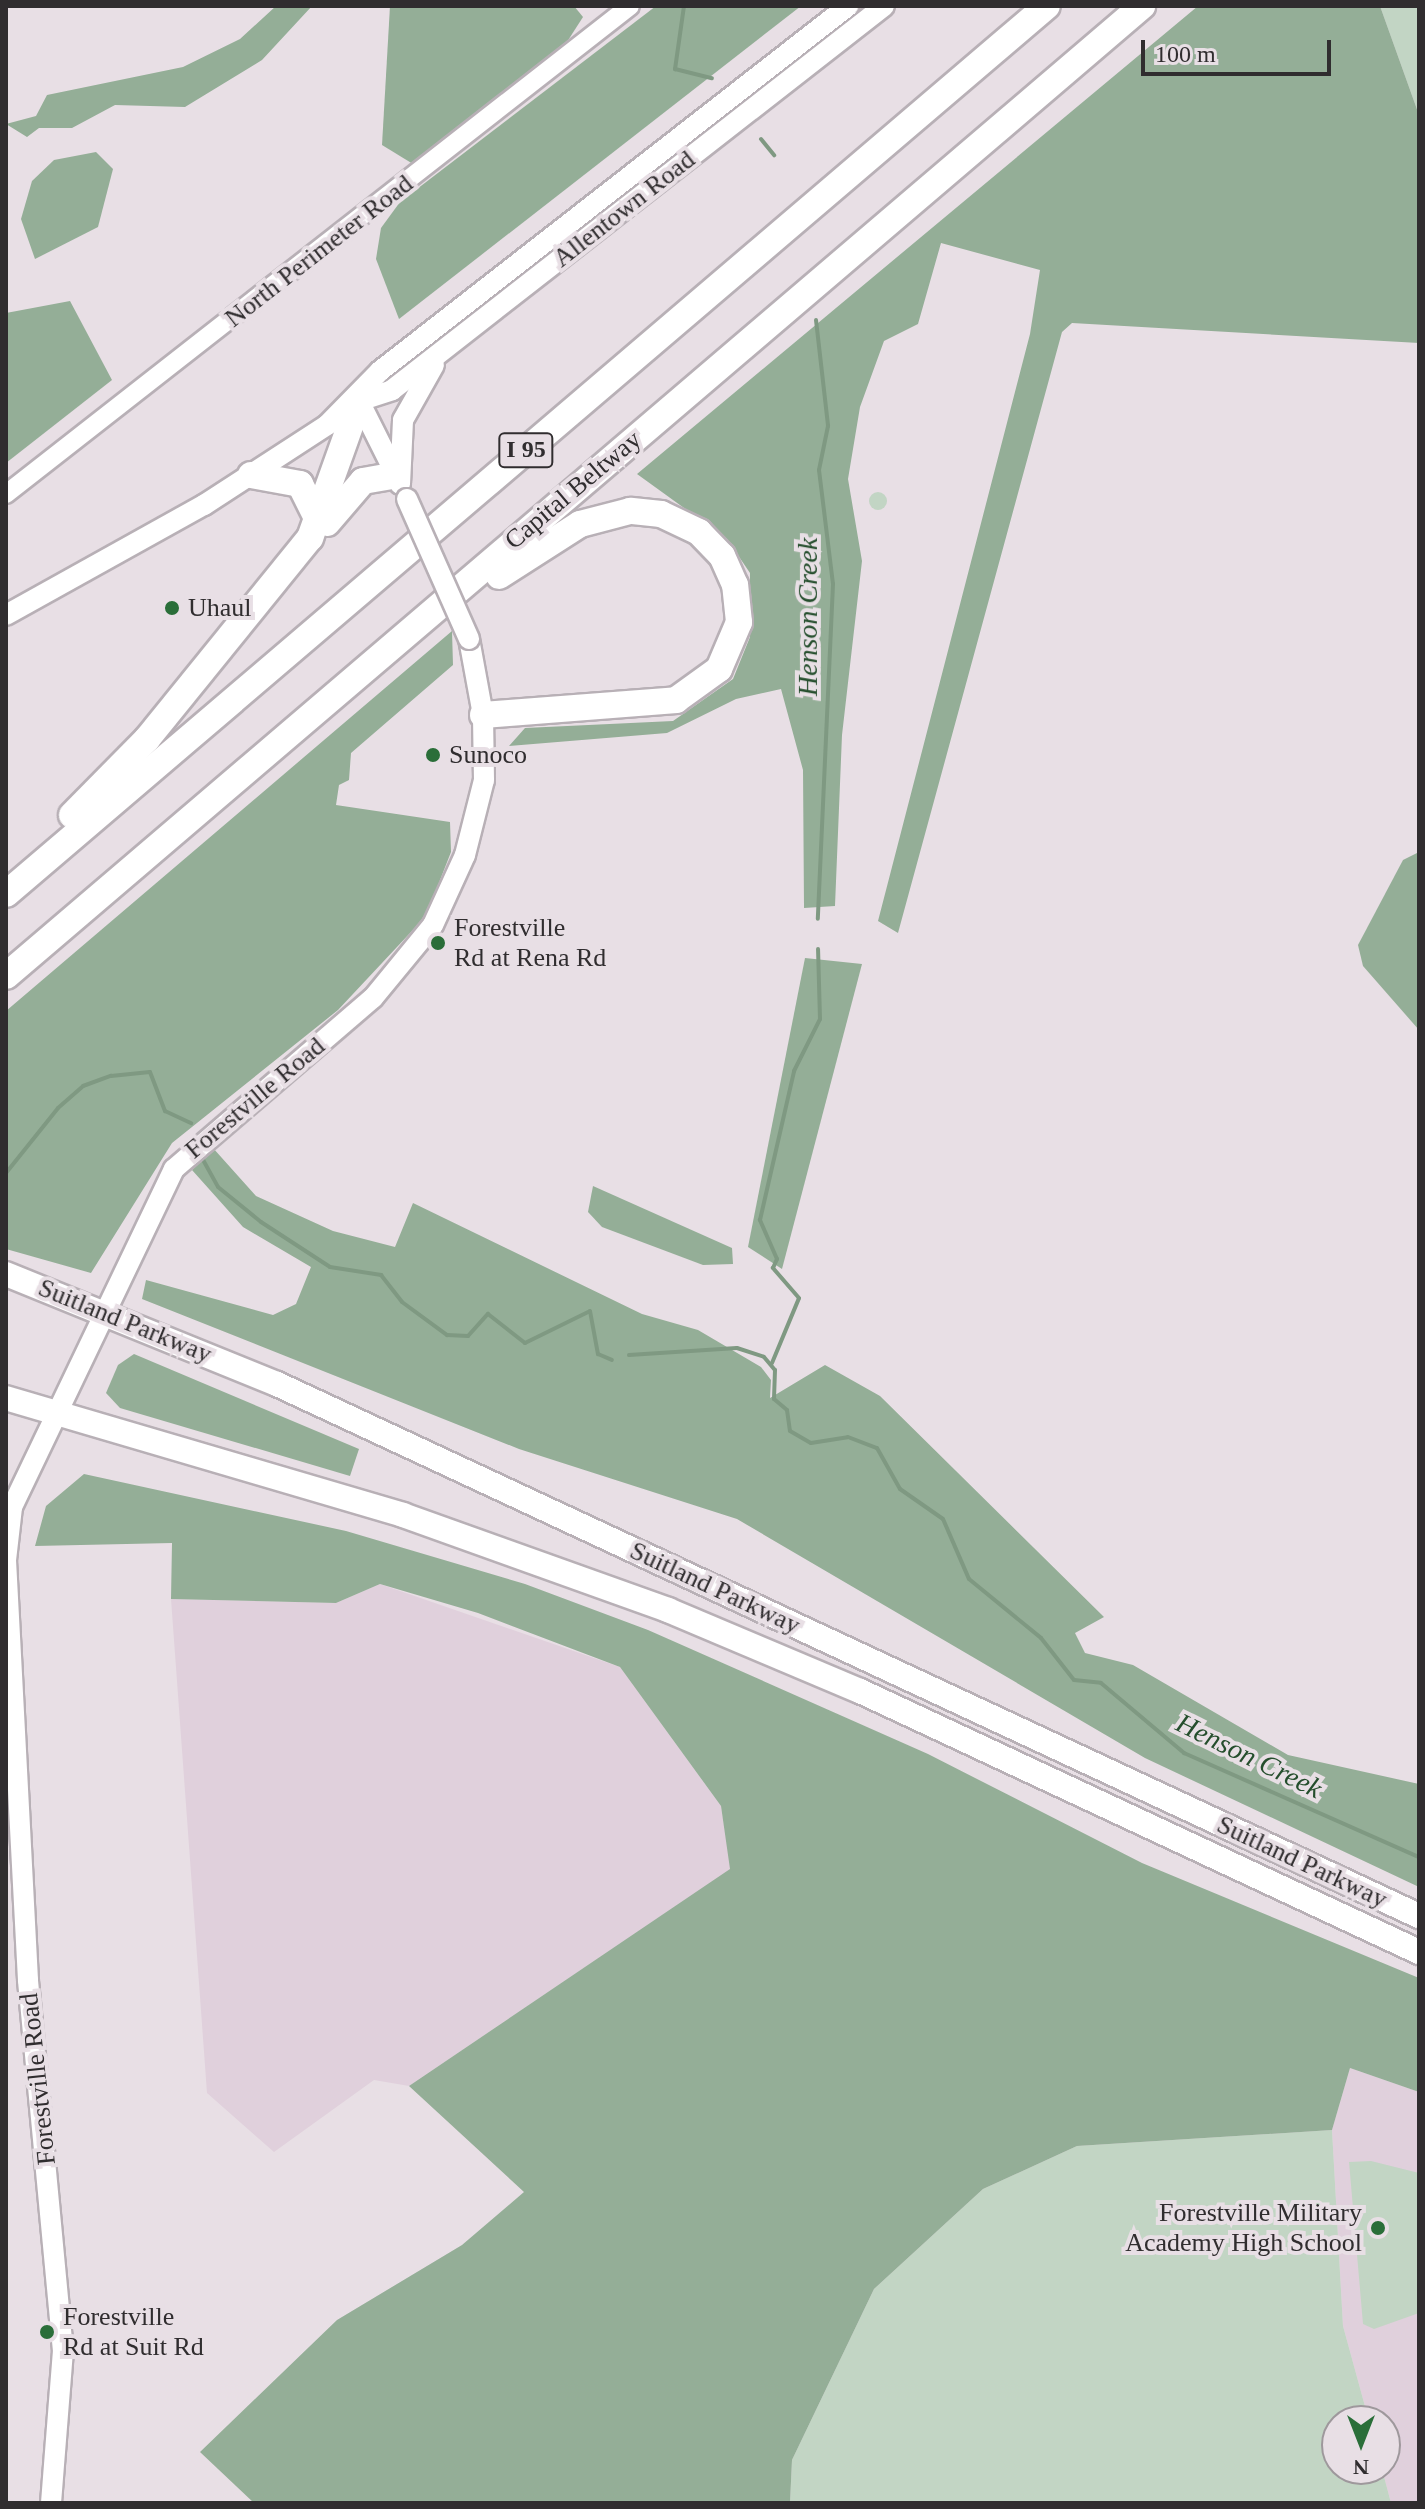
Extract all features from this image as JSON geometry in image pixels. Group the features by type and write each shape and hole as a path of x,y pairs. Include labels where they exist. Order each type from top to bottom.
{"highway":[{"name":"I 95","path":"6,894 1047,6"},
{"name":"Capital Beltway","path":"6,976 1142,6"},
{"path":"314,530 359,401"},
{"path":"251,475 300,484 314,530"},
{"path":"6,887 147,739 314,530 363,481 401,486"},
{"path":"410,629 555,535 618,513 671,516 722,556 735,585 738,629 723,663 691,692 649,707 483,715"},
{"name":"Suitland Parkway","path":"6,1274 101,1309 303,1395 1419,1916"},
{"name":"Suitland Parkway","path":"6,1398 403,1515 668,1610 881,1701 1419,1952"}],"main road":[{"name":"Allentown Road","path":"359,401 380,371 848,6"},
{"name":"Allentown Road","path":"6,615 251,475 359,401 392,390 884,6"},
{"path":"401,486 406,412 447,347"},
{"name":"Forestville Road","path":"51,2503 63,2351 28,1980 6,1560 15,1495 101,1309 179,1162 373,998 433,925 475,824 485,767 483,715 469,639 401,486 359,401"}],"street":[{"name":"North Perimeter Road","path":"6,494 630,6"}],"shaded area":[{"path":"380,1584 620,1667 721,1806 731,1869 409,2086 374,2080 274,2152 207,2093 171,1599 336,1603"},
{"name":"Forestville Military Academy High School","path":"1350,2068 1419,2092 1419,2503 1391,2503 1386,2485 1401,2485 1401,2405 1365,2405 1343,2326 1332,2130"}],"green space":[{"path":"276,6 312,6 262,60 185,107 115,105 72,128 39,128 27,137 6,124 36,116 47,95 183,67 240,39"},
{"path":"390,6 574,6 583,17 565,45 413,164 382,145"},
{"path":"656,6 801,6 399,319 376,259 381,228 400,202"},
{"path":"1198,6 1380,6 1419,115 1419,343 1072,323 1062,332 898,933 878,921 1030,334 1040,270 941,243 918,324 884,341 860,407 848,479 862,561 842,735 835,906 804,908 803,770 781,689 736,699 667,733 509,746 525,728 673,721 733,679 750,637 750,573 727,539 637,474"},
{"path":"1380,6 1419,6 1419,115"},
{"path":"96,152 113,169 98,227 35,259 21,219 32,181 54,160"},
{"path":"70,301 112,380 6,463 6,313"},
{"path":"878,492 887,501 878,510 869,501"},
{"path":"452,631 453,665 351,753 349,780 339,785 336,805 450,822 451,852 426,916 338,1010 172,1143 91,1273 6,1249 6,1011"},
{"path":"1419,852 1419,1030 1363,966 1358,945 1403,860"},
{"path":"805,958 862,964 782,1269 748,1247"},
{"path":"213,1148 256,1196 333,1231 395,1247 413,1203 642,1314 698,1330 761,1367 771,1380 770,1398 825,1365 880,1396 1104,1617 1075,1633 1085,1653 1133,1665 1288,1755 1419,1784 1419,1887 1145,1758 737,1519 519,1449 142,1299 146,1280 273,1315 296,1304 311,1267 243,1227 192,1170"},
{"path":"593,1186 732,1248 733,1264 703,1265 602,1227 588,1212"},
{"path":"134,1354 359,1449 350,1476 120,1408 106,1393 118,1365"},
{"path":"84,1474 346,1531 525,1584 648,1630 928,1754 1142,1863 1419,1978 1419,2092 1350,2068 1332,2130 1077,2146 983,2189 874,2289 792,2460 790,2503 254,2503 200,2452 337,2320 462,2245 524,2192 409,2086 730,1869 721,1806 620,1667 478,1613 380,1584 336,1603 171,1599 172,1543 35,1546 46,1506"},
{"path":"1332,2130 1343,2326 1365,2405 1321,2405 1321,2485 1386,2485 1391,2503 790,2503 792,2460 874,2289 983,2189 1077,2146"},
{"path":"1371,2161 1419,2173 1419,2313 1374,2329 1363,2324 1349,2162"}],"waterway":[{"name":"Henson Creek","path":"684,6 675,69 712,78"},
{"name":"Henson Creek","path":"761,139 774,155"},
{"name":"Henson Creek","path":"816,320 828,426 819,470 833,584 818,919"},
{"name":"Henson Creek","path":"772,1363 799,1298 773,1268 777,1259 760,1220 794,1071 820,1019 818,949"},
{"name":"Henson Creek","path":"6,1173 58,1108 83,1086 111,1076 150,1072 165,1111 191,1123"},
{"name":"Henson Creek","path":"202,1158 218,1187 261,1222 330,1267 381,1275 402,1302 447,1335 468,1336 488,1314 525,1343 590,1311 598,1354 612,1360"},
{"name":"Henson Creek","path":"629,1355 737,1348 764,1357 775,1370 774,1399 787,1410 790,1431 811,1443 848,1437 877,1448 900,1489 943,1519 969,1579 1041,1638 1074,1680 1101,1683 1184,1753 1419,1857"}],"place":[{"name":"Uhaul","path":"172,608"},
{"name":"Sunoco","path":"433,755"},
{"name":"Forestville Rd at Rena Rd","path":"438,943"},
{"name":"Forestville Military Academy High School","path":"1378,2228"},
{"name":"Forestville Rd at Suit Rd","path":"47,2332"}]}
